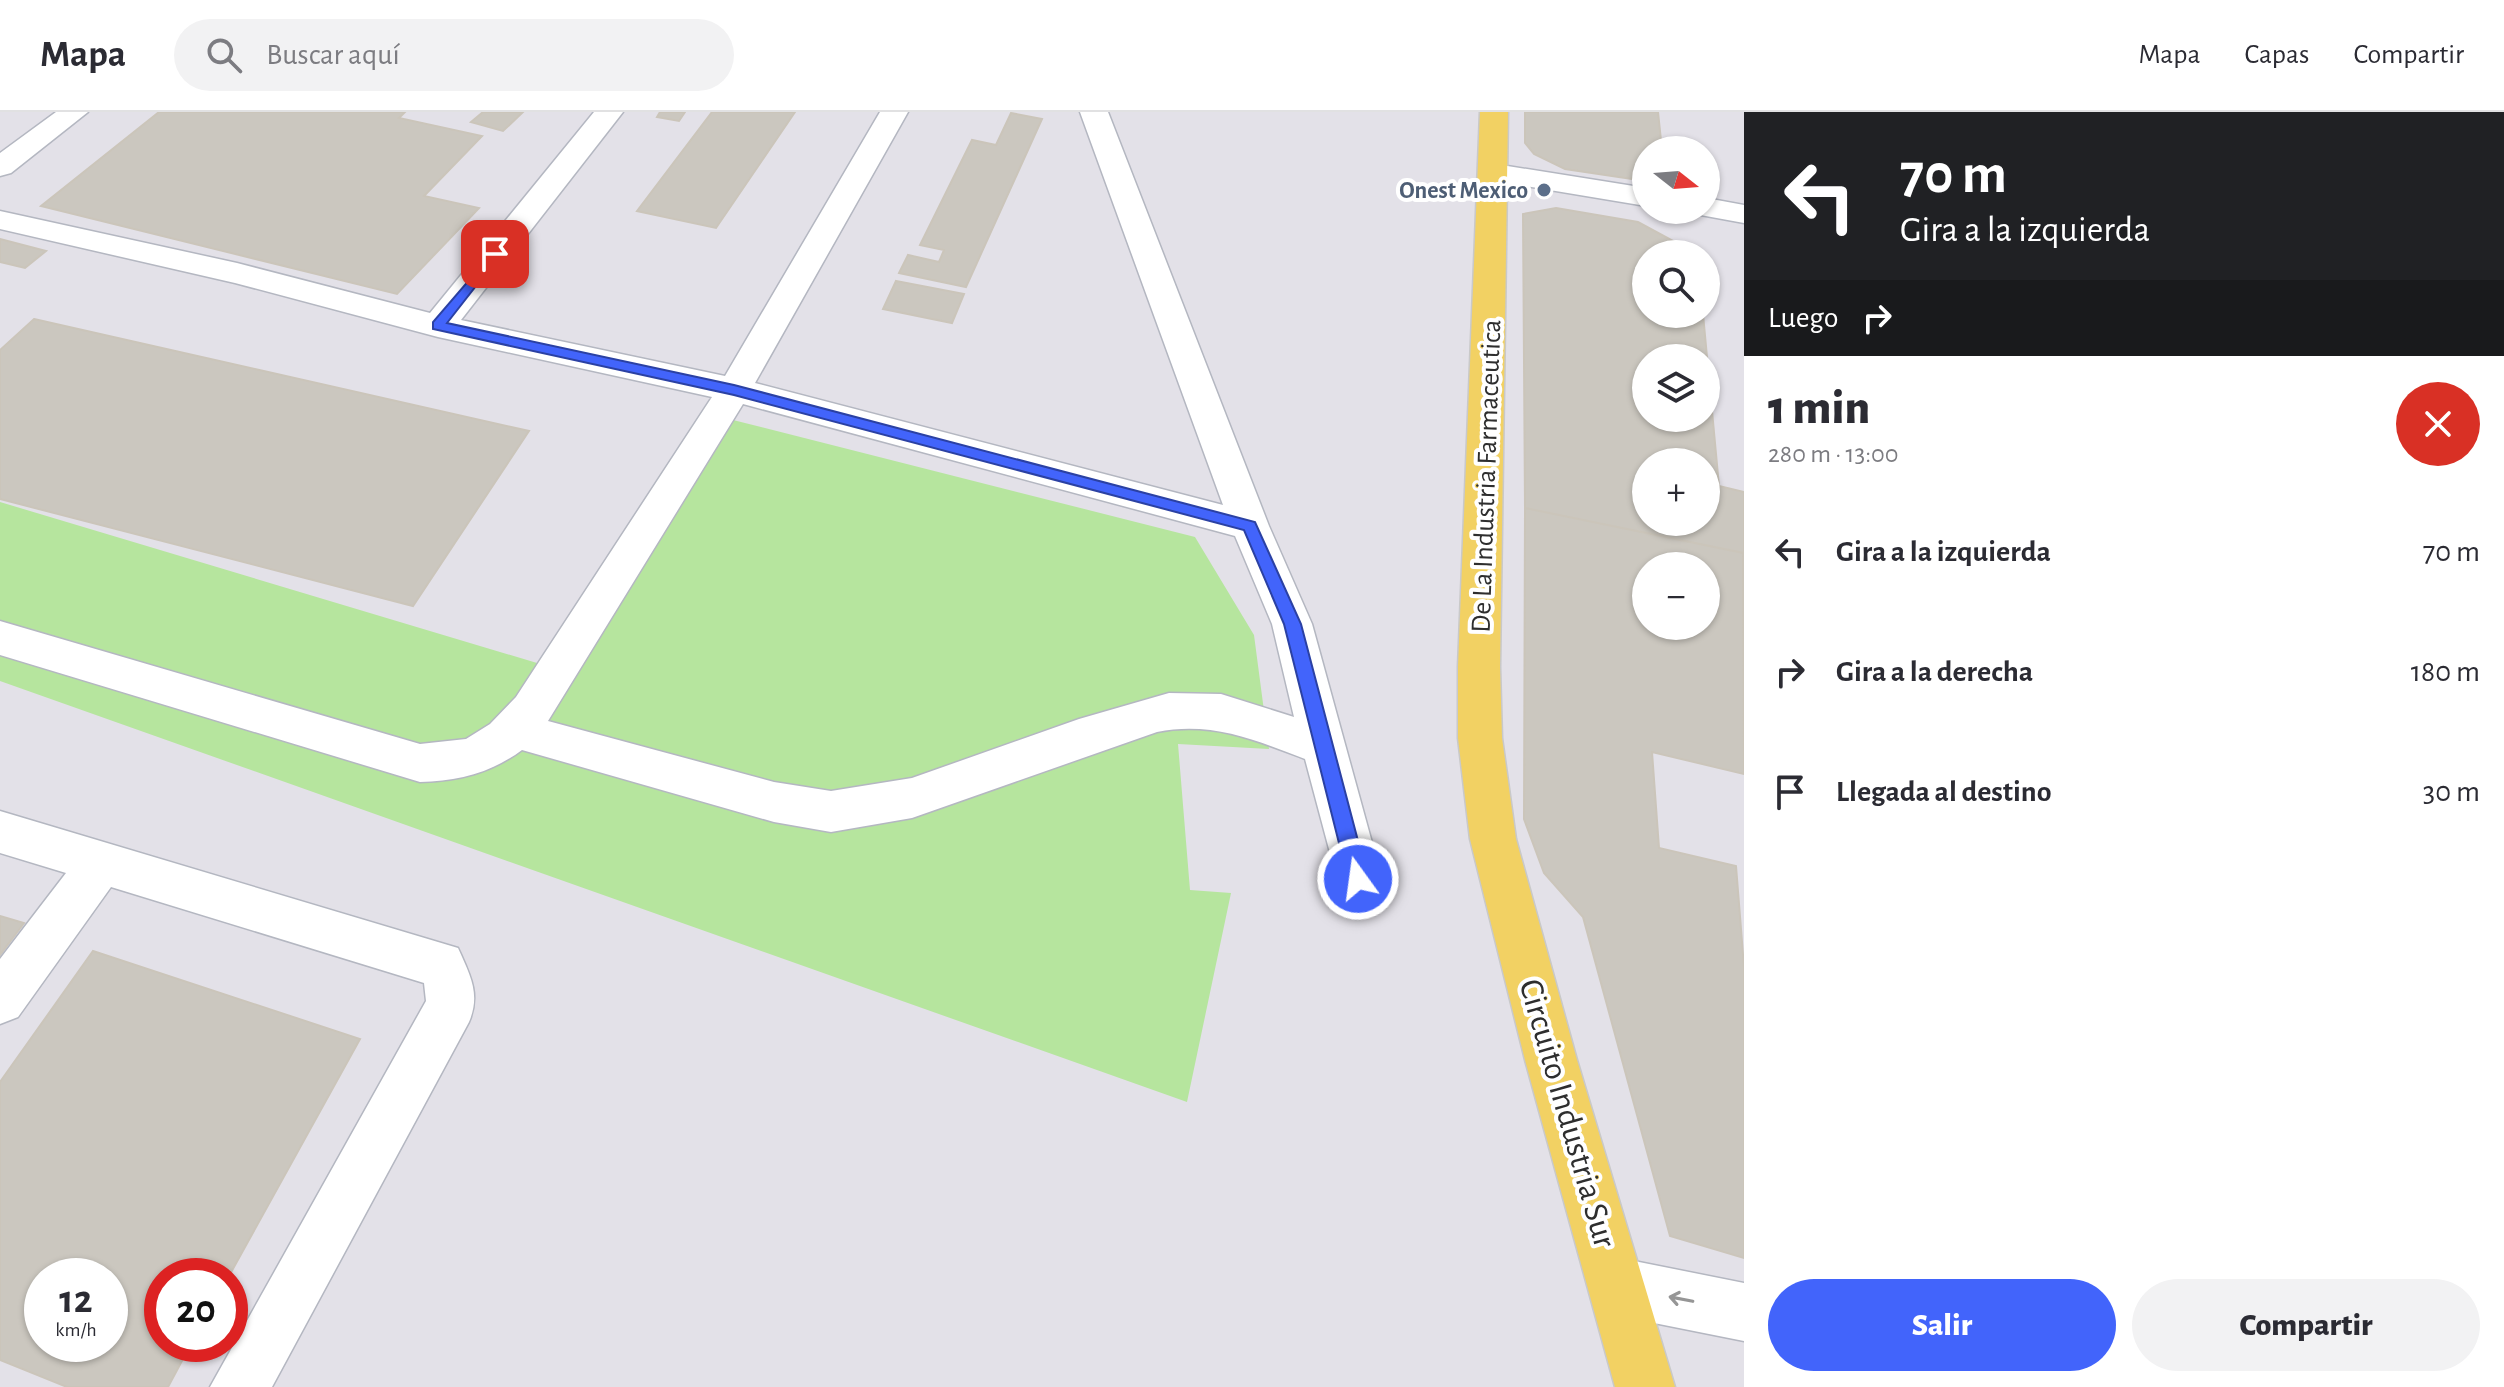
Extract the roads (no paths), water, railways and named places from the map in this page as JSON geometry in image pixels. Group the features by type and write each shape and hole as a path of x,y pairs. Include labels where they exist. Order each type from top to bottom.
{"main road":[{"name":"De La Industria Farmaceutica","path":"1493,839 1480,738 1479,667 1495,173 1494,112"},
{"name":"Circuito Industria Sur","path":"1493,839 1585,1182 1619,1287 1645,1387"}],"lane":[{"path":"0,167 74,112"},
{"path":"438,326 609,112"},
{"path":"0,638 420,763 456,764 517,730 545,693 734,390 894,112"},
{"path":"1094,112 1250,526 1292,624 1358,879"},
{"path":"1495,173 1632,195"},
{"path":"1720,210 1744,214"},
{"path":"0,220 237,273 438,326 734,390 1250,526"},
{"path":"517,730 640,768 791,806 829,812 873,807 917,794 1081,736 1167,711 1203,709 1236,715 1326,748"},
{"path":"0,832 441,965 450,986 451,1005 240,1387"},
{"path":"0,1000 101,863"},
{"path":"1619,1287 1744,1312"}],"place":[{"name":"Onest Mexico","path":"1544,190"}]}
